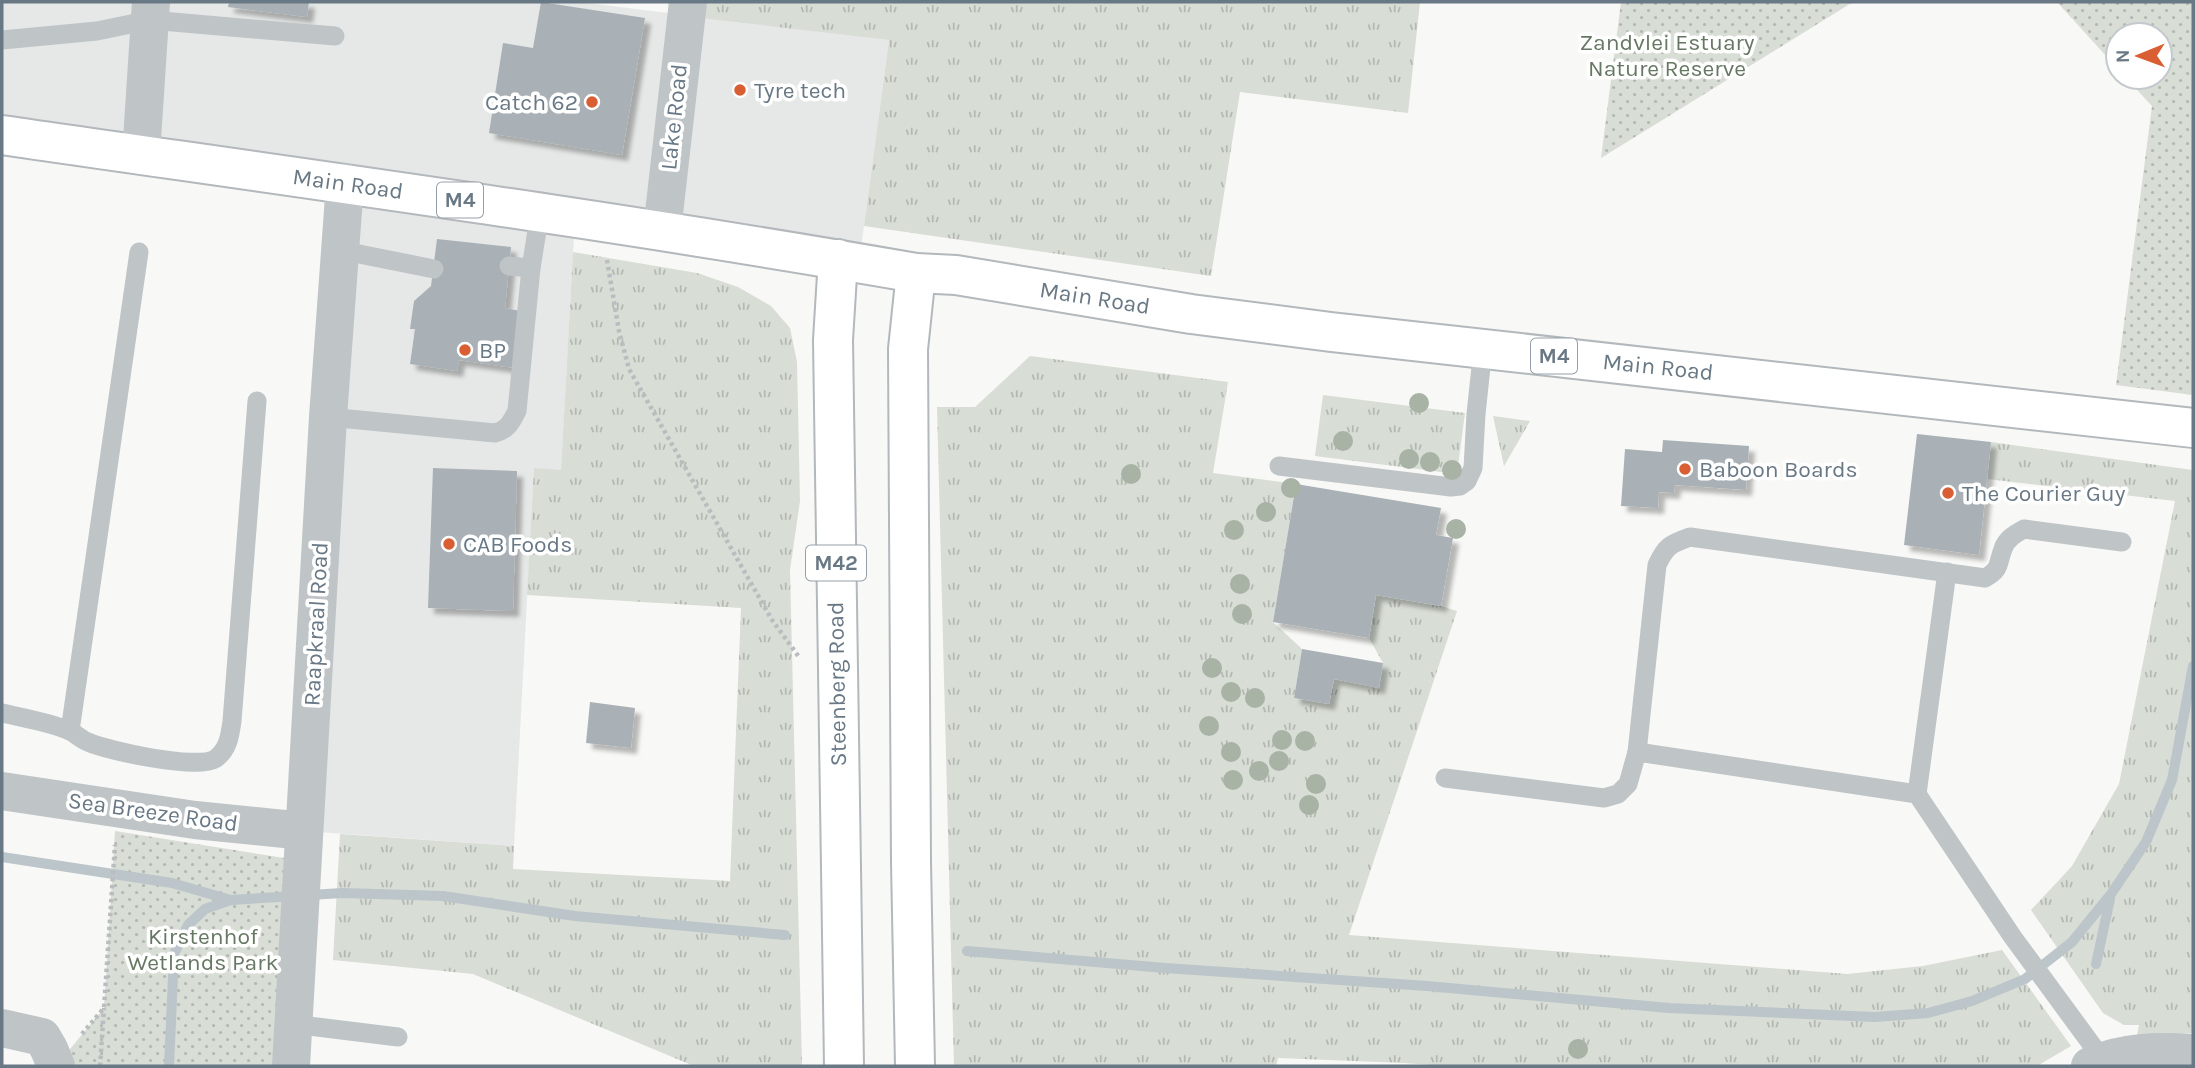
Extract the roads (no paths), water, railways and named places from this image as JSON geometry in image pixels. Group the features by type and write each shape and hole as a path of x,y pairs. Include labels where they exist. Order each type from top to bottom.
{"main road":[{"name":"Main Road","path":"2,135 540,212 916,273 956,275 1191,314 2178,426"},
{"name":"Steenberg Road","path":"838,259 833,340 844,1066"},
{"path":"915,1066 908,349 916,273"}],"street":[{"name":"Lake Road","path":"662,231 688,2"},
{"path":"141,155 151,11"},
{"name":"Raapkraal Road","path":"291,1066 328,417 345,183"},
{"name":"Sea Breeze Road","path":"2,791 195,820 304,846"},
{"path":"2,1028 41,1037 56,1066"},
{"path":"2096,1063 2152,1051 2193,1053"}],"lane":[{"path":"2,40 97,31 151,11 335,36"},
{"path":"328,417 495,433 503,431 517,411 531,268 540,212"},
{"path":"339,250 433,269"},
{"path":"70,731 139,252"},
{"path":"509,266 531,268"},
{"path":"1279,466 1460,486 1467,481 1473,468 1483,348"},
{"path":"2,720 70,731 87,742 136,755 198,763 213,760 223,751 230,739 232,721 257,401"},
{"path":"1445,778 1604,798 1618,794 1628,784 1637,752 1657,565 1664,550 1672,543 1690,537 1985,578 1995,573 2000,564 2003,547 2011,537 2024,529 2122,542"},
{"path":"1947,572 1917,794 2012,936 2067,1012 2096,1063"},
{"path":"1637,752 1917,794"},
{"path":"293,1024 398,1037"}],"waterway":[{"path":"967,951 1427,986 1669,1008 1875,1017 1928,1013 1972,1001 2025,979 2072,942 2111,894 2146,842 2172,780 2193,666"},
{"path":"2,857 172,883 231,900"},
{"path":"169,1066 174,954 188,925 205,909 231,900 342,893 443,896 575,916 785,935"},
{"path":"2096,964 2110,899"}],"place":[{"name":"Tyre tech","path":"740,90"},
{"name":"Catch 62","path":"592,102"},
{"name":"BP","path":"465,350"},
{"name":"Baboon Boards","path":"1685,469"},
{"name":"The Courier Guy","path":"1948,493"},
{"name":"CAB Foods","path":"449,544"}],"park label":[{"name":"Zandvlei Estuary Nature Reserve","path":"1667,55"},
{"name":"Kirstenhof Wetlands Park","path":"203,949"}]}
